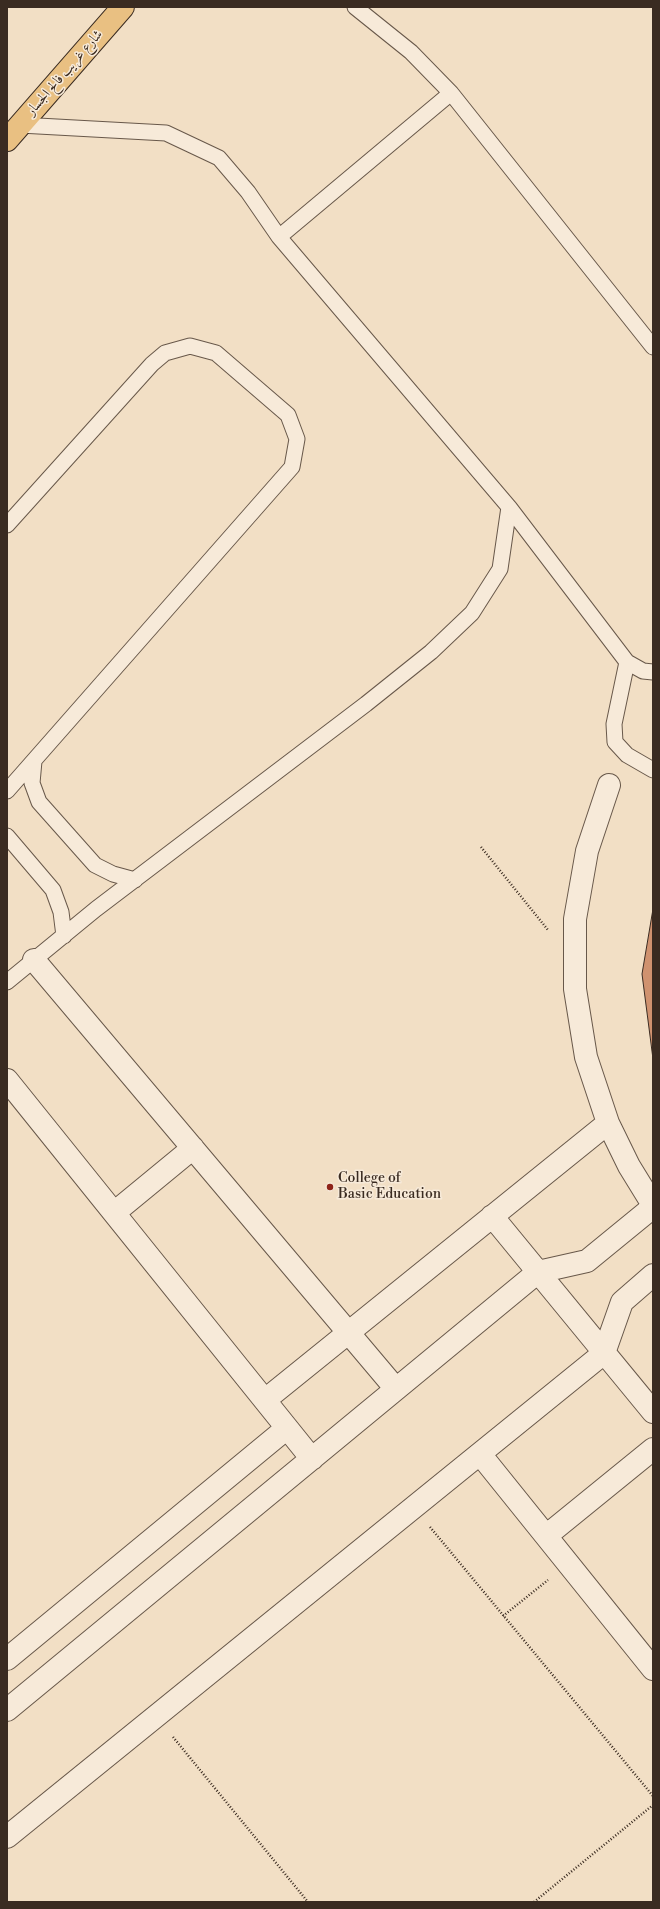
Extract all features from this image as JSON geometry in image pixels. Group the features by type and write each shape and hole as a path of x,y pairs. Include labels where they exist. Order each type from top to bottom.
{"main road":[{"name":"شارع غريب فالح الجسار","path":"13,132 123,7"}],"street":[{"path":"7,1710 538,1272 587,1261 653,1206 628,1166 608,1123 586,1057 575,989 575,920 587,851 609,785"},
{"path":"34,960 396,1389"},
{"path":"7,1080 312,1459"},
{"path":"265,1400 608,1123"},
{"path":"114,1212 192,1148"},
{"path":"492,1216 653,1412"},
{"path":"7,1836 604,1353 622,1302 653,1274"},
{"path":"7,1659 287,1428"},
{"path":"546,1536 653,1449"},
{"path":"480,1454 653,1669"}],"lane":[{"path":"355,7 411,52 451,93 653,347"},
{"path":"279,237 451,93"},
{"path":"13,132 166,133 218,158 248,192 279,237 508,507 627,662 643,671 653,672"},
{"path":"7,525 152,364 165,353 190,346 216,352 288,415 297,439 292,467 7,791"},
{"path":"7,982 135,880 366,704 431,652 472,613 500,569 508,507"},
{"path":"627,662 614,724 615,742 627,755 653,770"},
{"path":"34,761 32,783 39,802 96,864 114,874 135,880"},
{"path":"7,836 53,890 61,912 64,936"}],"path":[{"path":"480,847 575,964"},
{"path":"413,1508 653,1796"},
{"path":"503,1616 569,1564"},
{"path":"156,1716 308,1902"},
{"path":"534,1902 653,1805"}],"building":[{"path":"653,909 653,1059 642,974"}],"place":[{"name":"College of Basic Education","path":"330,1187"}]}
